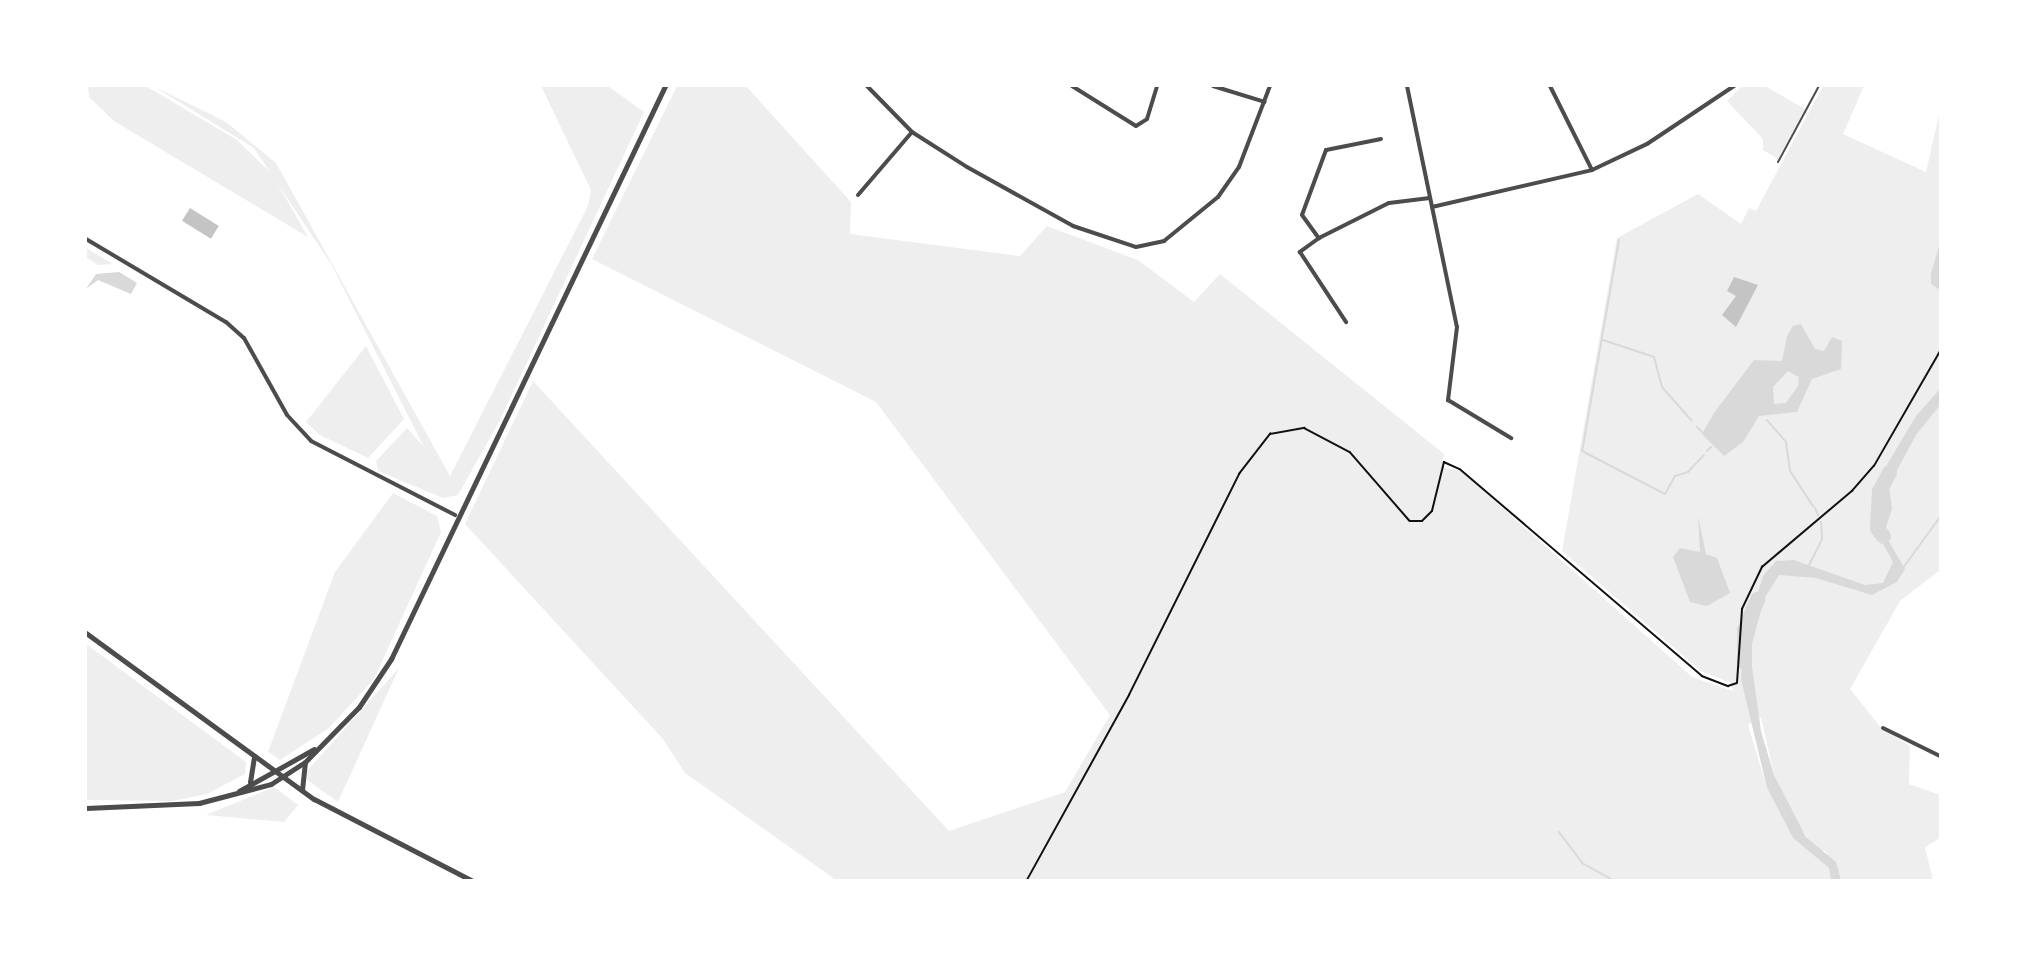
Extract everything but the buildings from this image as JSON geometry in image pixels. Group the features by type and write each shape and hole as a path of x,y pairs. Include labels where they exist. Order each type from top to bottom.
{"street":[{"path":"86,808 170,807 237,792 284,778 304,762 378,682 455,515 665,86"},
{"path":"867,86 912,132 1073,226 1116,242 1155,245 1207,207 1239,167 1270,86"},
{"path":"1072,86 1131,125 1141,125 1157,86"},
{"path":"1213,86 1265,102"},
{"path":"1407,86 1457,327 1448,400 1511,438"},
{"path":"1557,86 1551,87 1592,170"},
{"path":"1432,207 1592,170 1647,144 1734,86"},
{"path":"858,195 912,132"},
{"path":"1319,238 1302,215 1326,150 1381,139"},
{"path":"1346,322 1300,252 1319,238 1389,203 1430,198"},
{"path":"86,239 226,322 244,339 287,415 311,441 455,515"},
{"path":"86,633 302,790 471,880"},
{"path":"1883,729 1941,756"},
{"path":"237,792 250,782 315,748"},
{"path":"250,782 254,756"},
{"path":"302,790 304,762"}],"lane":[{"path":"1778,162 1819,86"}],"path":[{"path":"1027,880 1113,717 1129,695 1239,474 1270,434 1290,427 1304,428 1350,452 1410,520 1422,521 1432,512 1444,462 1460,469 1702,676 1728,686 1737,684 1742,609 1762,567 1852,491 1874,465 1941,351"}],"shaded area":[{"path":"88,86 146,86 237,140 272,174 308,237 114,121 89,97"},
{"path":"153,86 226,122 276,163 450,476 588,206 591,190 541,86 608,86 644,112 500,420 458,495 443,498 378,471 376,461 407,428 424,447 331,264 254,148"},
{"path":"677,86 746,86 851,202 850,234 1020,256 1047,226 1138,260 1194,302 1220,274 1444,454 1442,468 1460,470 1692,677 1733,691 1731,683 1701,671 1562,551 1617,238 1698,194 1741,224 1749,208 1756,211 1823,86 1864,86 1843,134 1926,172 1940,111 1940,570 1900,601 1850,689 1882,729 1910,746 1909,784 1940,795 1940,838 1925,847 1933,880 1841,880 1826,852 1813,846 1793,816 1774,775 1761,717 1748,725 1767,788 1793,838 1829,868 1831,880 836,880 685,773 663,739 465,524 533,381 949,831 1065,792 1110,715 876,402 592,259"},
{"path":"1742,86 1765,86 1805,109 1778,159 1763,150 1763,139 1727,101"},
{"path":"1940,243 1940,290 1931,284 1931,273"},
{"path":"86,248 113,264 98,265 86,257"},
{"path":"119,272 137,283 131,294 98,280 86,289 96,274"},
{"path":"1801,324 1815,349 1824,351 1832,337 1842,341 1841,369 1812,379 1797,412 1759,416 1743,442 1724,456 1702,434 1714,413 1754,360 1782,361 1787,336 1793,326","holes":["1788,371 1799,377 1798,386 1786,403 1774,404 1773,387"]},
{"path":"366,346 404,419 368,458 320,435 306,422"},
{"path":"1940,389 1940,405 1916,435 1889,485 1892,509 1884,533 1905,569 1897,582 1872,595 1816,578 1779,575 1764,599 1750,652 1761,731 1774,775 1806,837 1836,862 1841,880 1831,880 1829,868 1793,838 1767,788 1741,679 1744,638 1763,576 1776,561 1794,560 1865,585 1883,583 1893,562 1876,531 1885,468 1916,416"},
{"path":"393,493 437,516 441,532 374,679 329,728 280,760 268,752 335,572"},
{"path":"1698,516 1706,554 1717,558 1730,593 1707,606 1690,602 1673,557 1680,548 1700,552"},
{"path":"86,644 246,762 245,774 207,794 173,801 86,800"},
{"path":"399,668 338,802 307,780 307,771"},
{"path":"274,787 298,805 284,822 206,815"}],"waterway":[{"path":"1619,240 1582,451 1665,494 1675,476 1688,472 1704,455"},
{"path":"1603,340 1654,357 1662,387 1692,421"},
{"path":"1767,420 1786,442 1790,471 1813,506"},
{"path":"1697,427 1703,433"},
{"path":"1707,451 1711,447"},
{"path":"1883,536 1877,528 1879,491 1889,472"},
{"path":"1815,508 1818,515"},
{"path":"1903,568 1940,517"},
{"path":"1808,567 1822,539 1821,522"},
{"path":"1744,662 1744,630 1757,599"},
{"path":"1559,832 1582,863 1613,880"}]}
